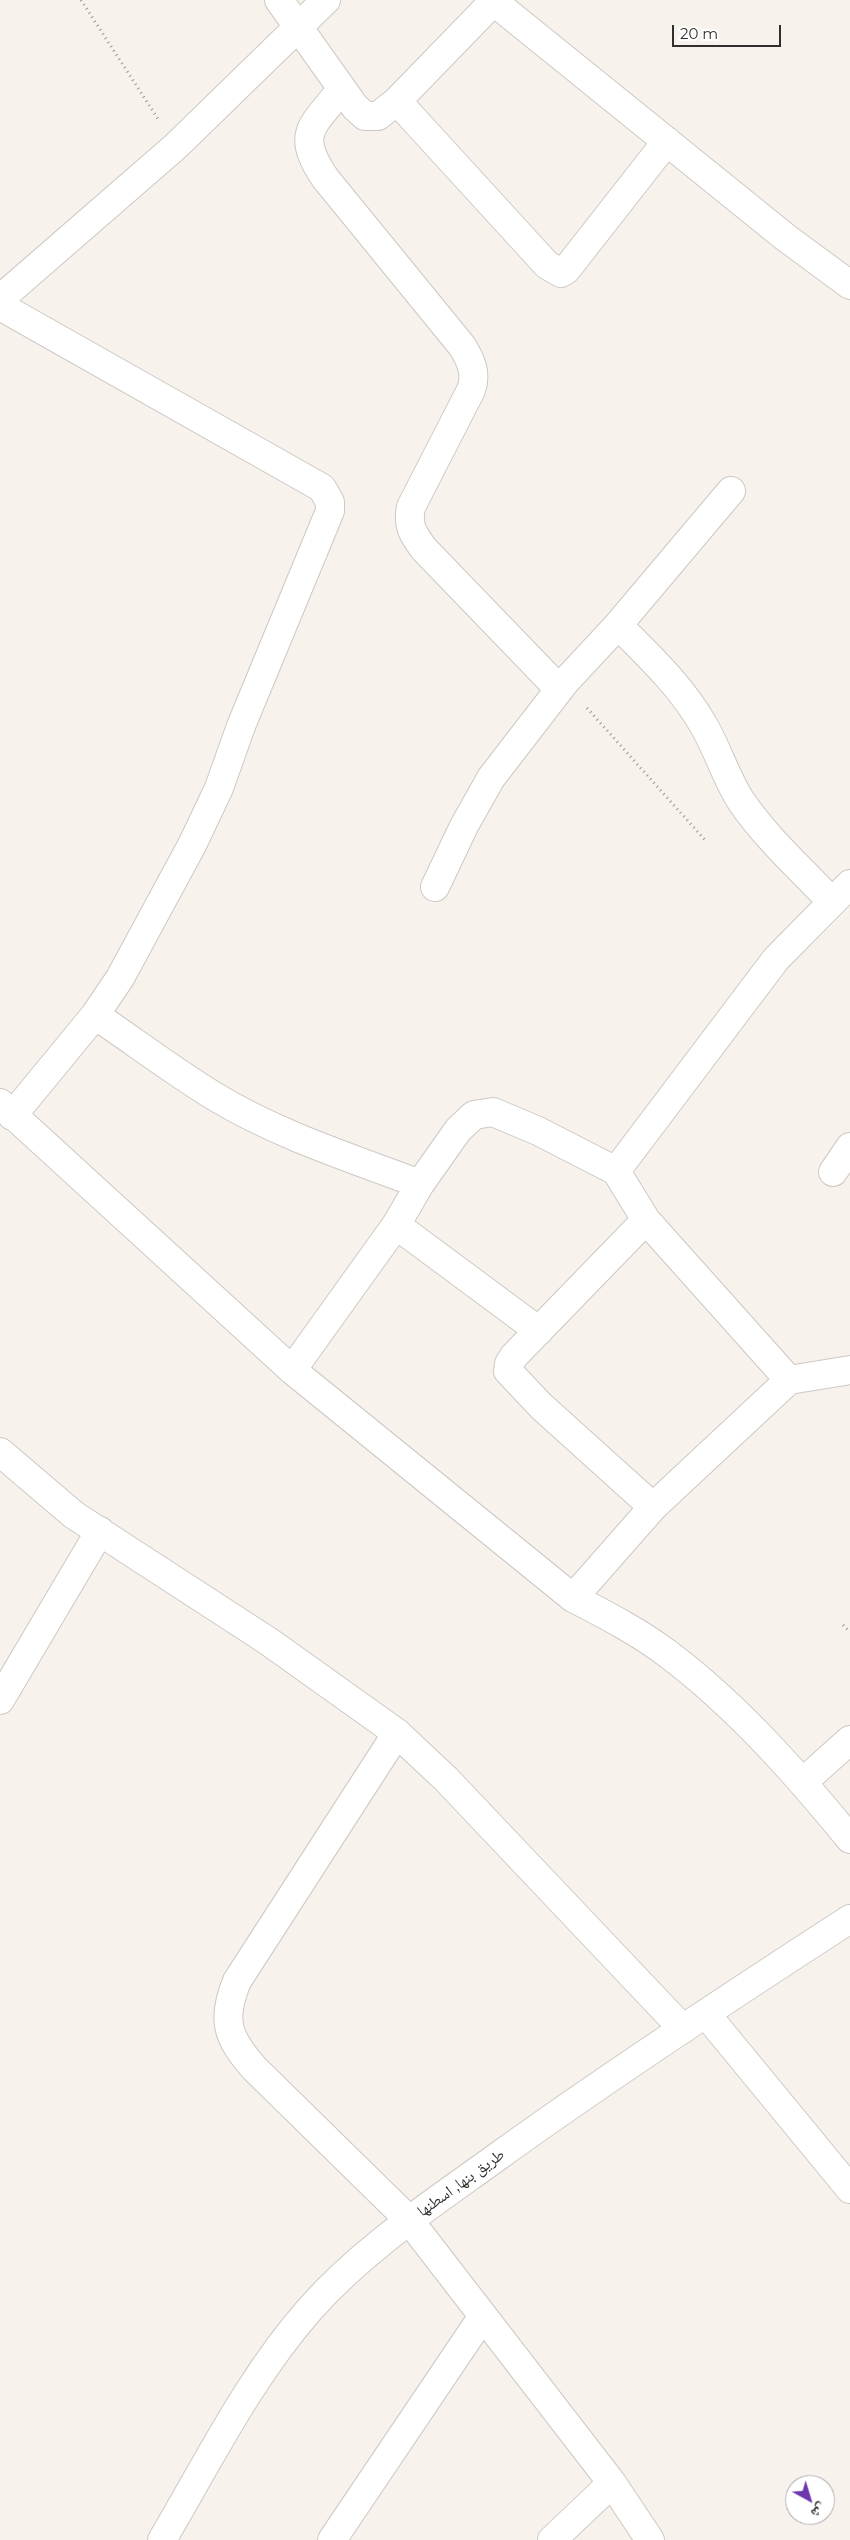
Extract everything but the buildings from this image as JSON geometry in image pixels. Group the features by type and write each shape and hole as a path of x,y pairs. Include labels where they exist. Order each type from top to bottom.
{"street":[{"path":"279,0 341,90 365,116 378,116 397,101 494,1 785,237 850,285"},
{"path":"0,299 176,146 296,27 326,0"},
{"path":"341,90 314,125 309,136 308,148 313,160 325,178 462,346 469,357 473,371 474,382 471,390 411,507 409,522 412,532 424,549 562,685"},
{"path":"397,101 547,265 561,273 566,270 667,141"},
{"path":"0,306 322,488 330,502 330,511 242,726 219,788 132,958 95,1015 6,1109 292,1370 574,1598 634,1630 669,1654 722,1701 803,1782 850,1839"},
{"path":"435,887 464,826 492,778 562,685 618,625 731,491"},
{"path":"616,1171 776,959 841,893 762,828 740,800 703,724 683,695 618,625"},
{"path":"95,1015 214,1096 250,1115 338,1154 420,1184"},
{"path":"292,1370 396,1225 420,1184 465,1121 484,1112 493,1112 538,1131 616,1171 646,1220 789,1380"},
{"path":"833,1172 850,1148"},
{"path":"646,1220 539,1331 509,1364 508,1371 512,1378 653,1507"},
{"path":"396,1225 539,1331"},
{"path":"574,1598 653,1507 789,1380 850,1370"},
{"path":"0,1452 74,1515 268,1641 397,1733 446,1779 683,2030"},
{"path":"0,1700 100,1531"},
{"path":"397,1733 237,1981 227,2013 229,2032 236,2048 409,2220 612,2483 650,2540"},
{"path":"803,1782 850,1740"},
{"name":"طريق بنها, اسطنها","path":"162,2540 241,2405 275,2354 310,2309 352,2267 409,2220 528,2135 850,1919"},
{"path":"706,2014 850,2189"},
{"path":"332,2540 483,2316"},
{"path":"552,2540 612,2483"}],"path":[{"path":"81,0 176,146"},
{"path":"562,685 705,840"},
{"path":"843,1626 850,1632"}]}
